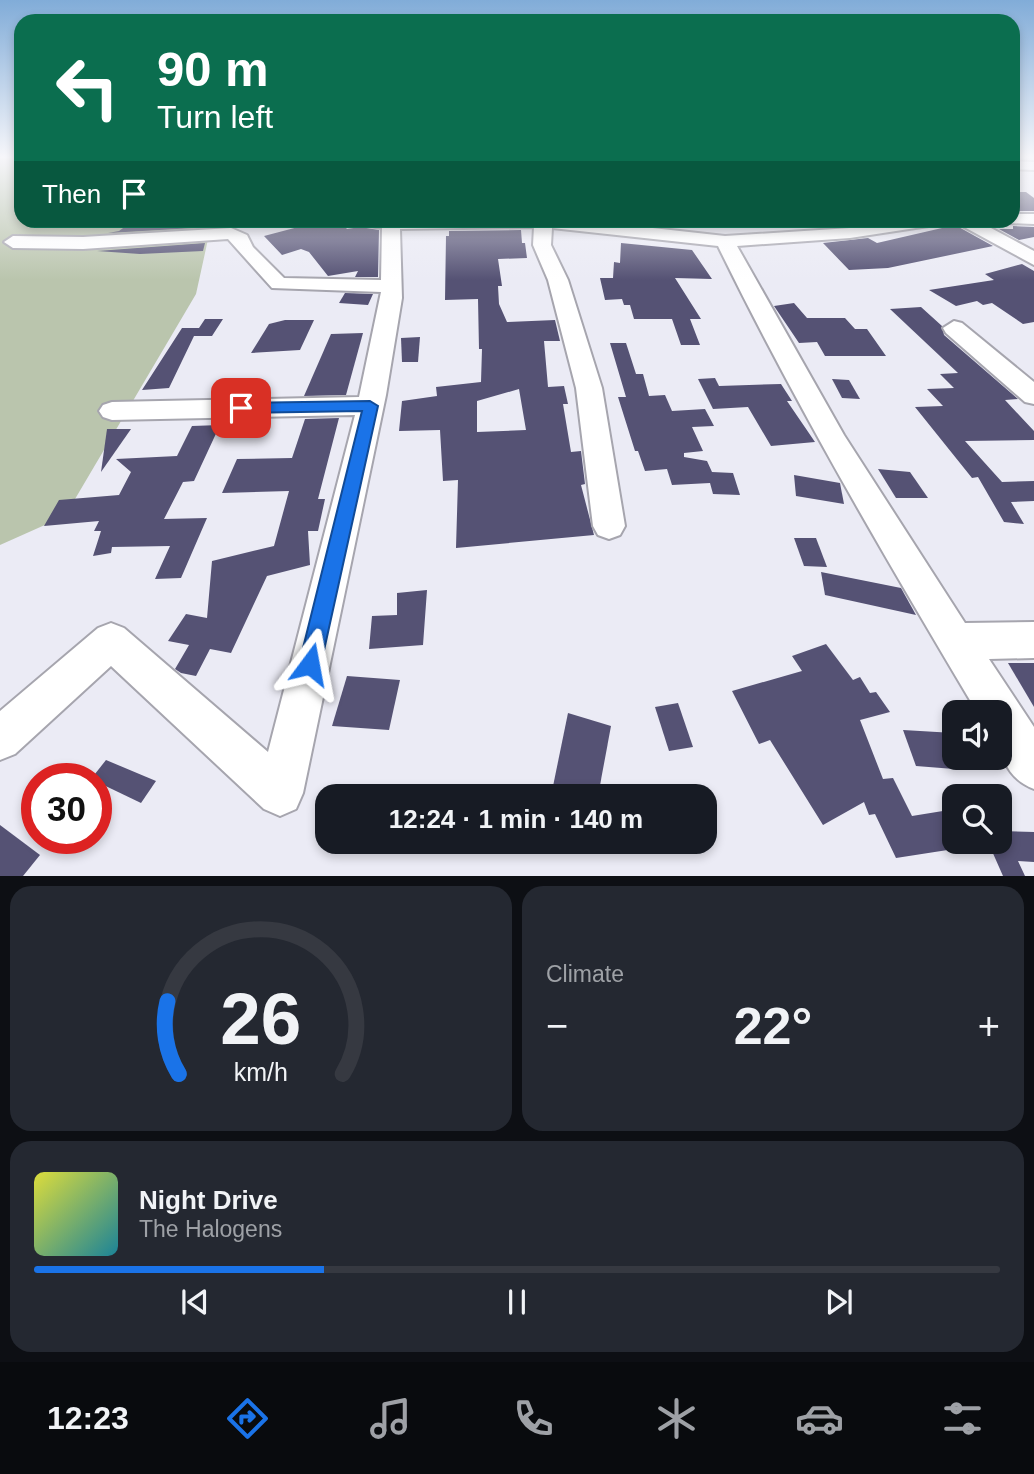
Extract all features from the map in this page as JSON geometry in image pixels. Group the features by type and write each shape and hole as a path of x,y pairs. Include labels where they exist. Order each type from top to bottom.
{"street":[{"path":"0,739 111,641 280,793 370,406 391,286 382,228"},
{"path":"543,228 542,245 558,280 589,388 609,526"},
{"path":"607,228 725,241 888,228"},
{"path":"977,228 1034,259"},
{"path":"13,242 83,243 231,233 241,239 244,249 279,284 391,286"},
{"path":"725,241 764,321 820,422 1034,767"},
{"path":"954,328 1034,396"},
{"path":"112,411 370,406"},
{"path":"956,641 1034,640"}],"green space":[{"path":"0,199 14,199 14,228 210,228 196,294 65,516 0,545"}],"building":[{"path":"1020,199 1034,199 1034,211 1020,211"},
{"path":"1034,227 1034,237 1019,240 999,229"},
{"path":"123,228 194,228 108,233"},
{"path":"294,228 379,230 378,277 355,277 358,271 328,276 309,252 301,249 282,255 264,236"},
{"path":"942,228 960,228 993,246 888,268 849,270 823,243 868,238 877,243"},
{"path":"521,230 527,258 498,259 502,286 498,286 499,304 507,322 555,320 560,341 544,341 548,387 564,386 568,404 563,404 571,452 581,451 585,484 581,485 594,535 456,548 458,480 443,481 440,430 399,431 402,401 437,396 436,387 481,382 482,349 479,349 478,299 445,300 446,236 449,236 449,231","holes":["519,389 526,430 477,432 477,401"]},
{"path":"205,243 203,251 140,254 97,251"},
{"path":"621,243 692,250 712,279 675,278 701,319 690,319 700,345 681,345 672,319 634,319 630,305 624,305 622,299 605,300 600,278 613,278 614,262 620,263"},
{"path":"1022,264 1034,271 1034,322 1023,324 992,303 983,305 977,301 956,306 929,290 994,280 985,274"},
{"path":"345,293 373,294 368,305 339,303"},
{"path":"794,303 807,318 845,318 855,329 867,329 886,356 825,356 817,342 799,343 774,306"},
{"path":"921,307 942,326 944,335 1018,399 1005,400 1034,431 1034,440 965,441 1002,482 1034,481 1034,501 1011,502 1024,524 1004,522 978,477 972,478 915,407 943,406 927,389 954,388 940,374 958,373 890,309"},
{"path":"205,319 223,319 212,336 194,336 169,388 142,390 182,328 199,328"},
{"path":"285,320 314,320 300,350 251,353 269,324"},
{"path":"363,333 346,395 304,396 331,334"},
{"path":"420,337 418,362 402,362 401,338"},
{"path":"610,343 626,343 636,374 643,374 649,396 665,395 672,411 705,409 714,426 692,427 703,451 684,453 684,457 707,461 712,472 733,473 740,495 713,494 710,483 672,485 667,469 645,471 638,451 635,451 618,397 626,397"},
{"path":"715,378 719,386 781,384 792,401 787,401 815,442 771,446 748,407 713,409 698,379"},
{"path":"832,379 849,380 860,399 842,398"},
{"path":"339,418 318,499 325,499 318,531 308,531 310,565 267,576 231,653 210,649 196,676 181,673 175,669 189,645 168,641 186,614 207,618 212,561 274,546 289,491 222,493 237,459 292,458 305,419"},
{"path":"220,425 194,481 183,482 164,519 207,518 181,578 155,579 170,546 112,547 111,553 93,556 101,531 94,531 99,521 44,526 59,500 119,495 131,472 116,459 177,456 192,426"},
{"path":"107,429 131,429 101,472"},
{"path":"878,469 910,472 928,498 896,498"},
{"path":"794,475 840,483 844,504 796,496"},
{"path":"794,538 816,538 827,567 804,566"},
{"path":"821,572 901,588 916,615 825,595"},
{"path":"427,590 423,645 369,649 372,616 397,615 397,593"},
{"path":"826,644 853,680 860,677 870,693 876,692 890,712 860,720 883,779 893,778 912,816 942,811 942,851 896,858 875,814 869,815 864,802 823,825 770,740 759,744 732,691 802,671 792,656"},
{"path":"1008,663 1034,663 1034,707"},
{"path":"347,676 400,680 389,730 332,726"},
{"path":"678,703 693,747 669,751 655,707"},
{"path":"568,713 611,726 600,784 553,784"},
{"path":"903,730 942,732 942,768 916,766"},
{"path":"106,760 156,781 141,803 112,789 112,763 104,763"},
{"path":"0,825 21,841 21,854 40,855 23,876 0,876"},
{"path":"1012,831 1034,832 1034,862 1018,861 1025,876 1003,876 993,854 1012,854"}],"route":[{"path":"241,408 370,406 310,664"}]}
